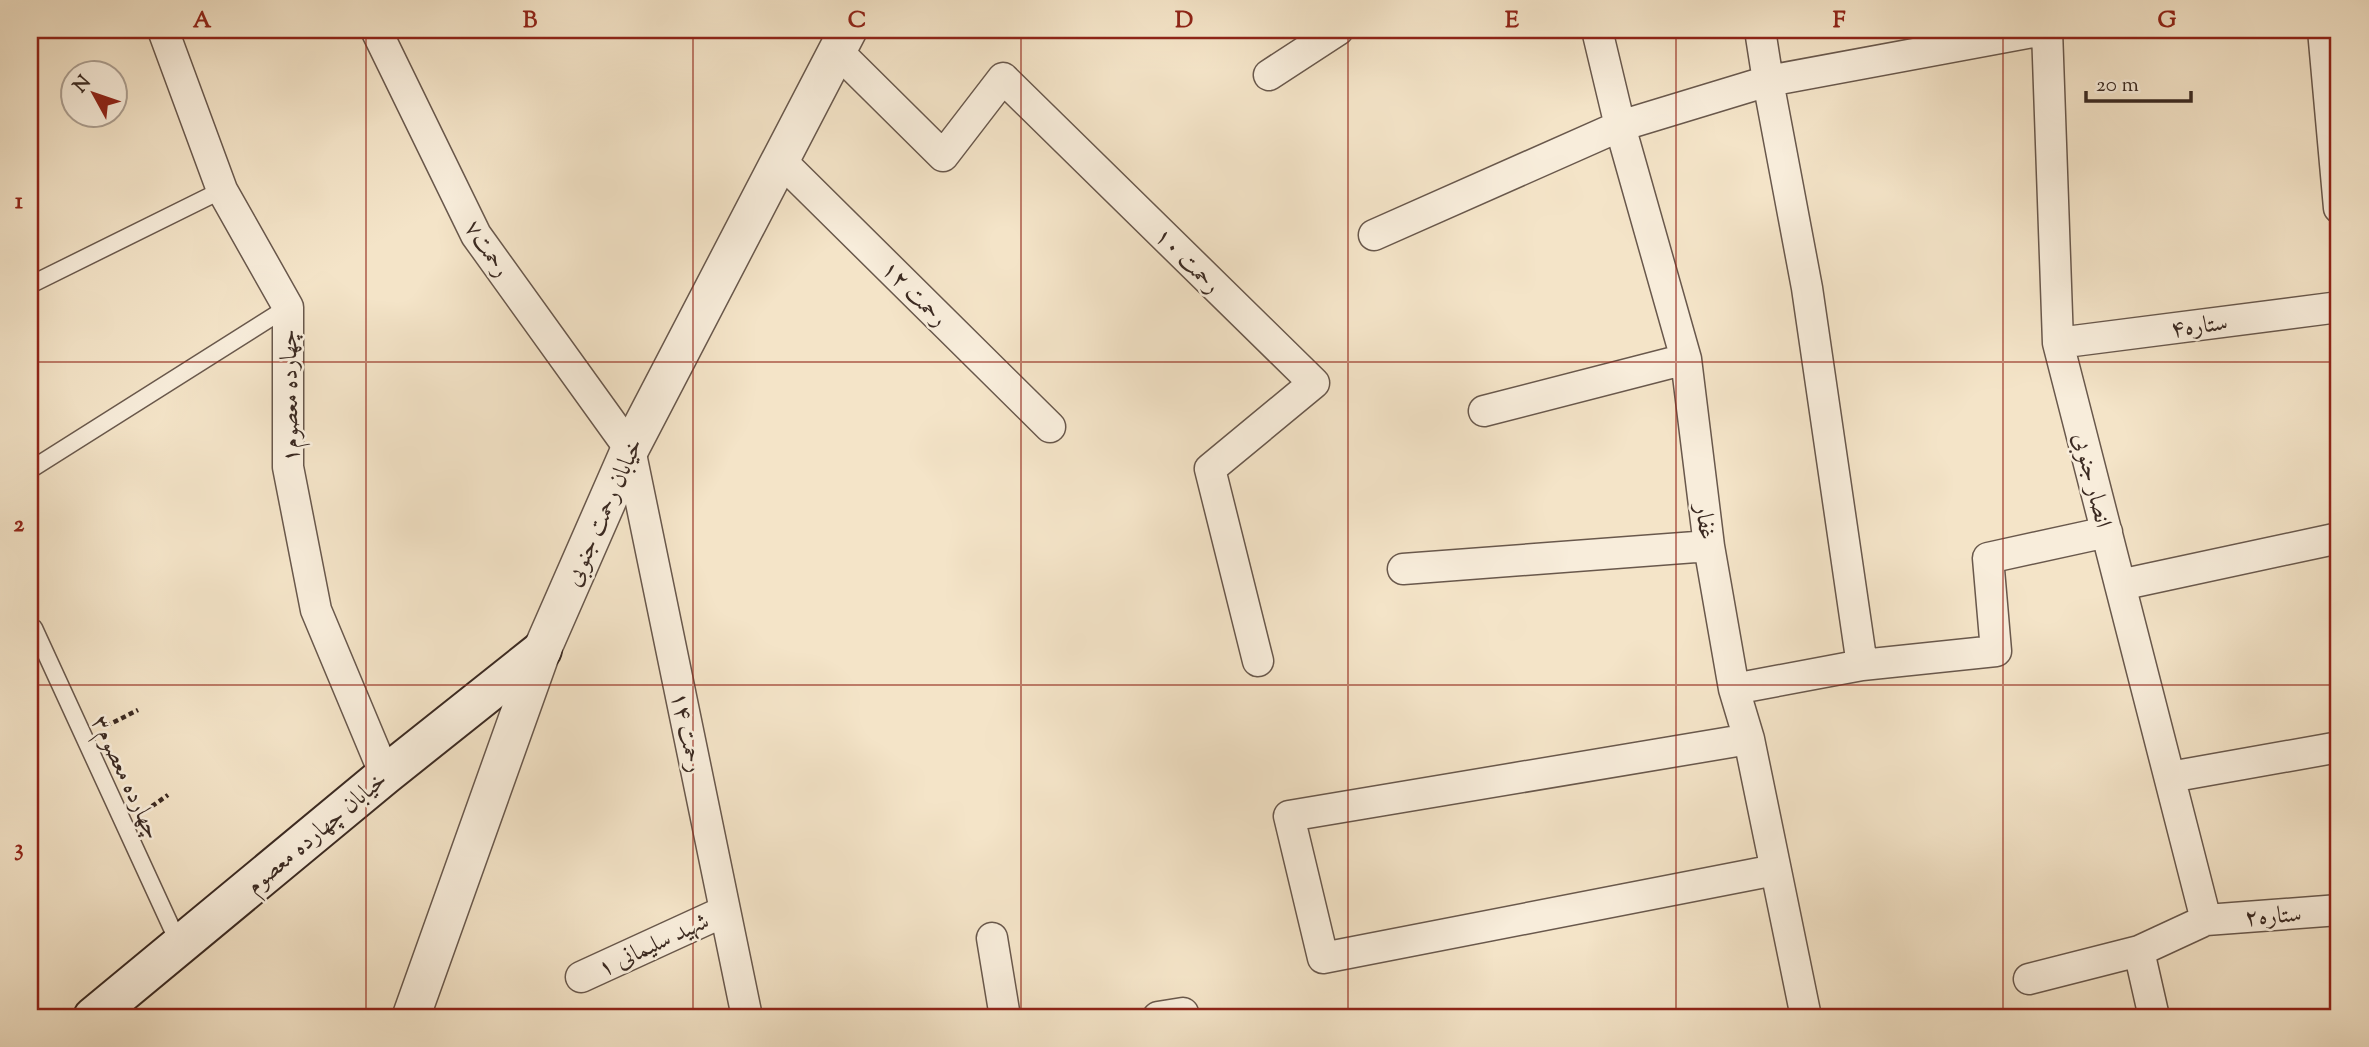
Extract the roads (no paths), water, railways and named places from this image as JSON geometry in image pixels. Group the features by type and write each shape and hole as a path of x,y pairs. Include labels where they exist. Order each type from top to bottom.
{"main road":[{"name":"خیابان چهارده معصوم","path":"93,1017 385,775 542,650"}],"street":[{"name":"چهارده معصوم۱","path":"163,30 222,190 288,307 288,467 316,610 385,775"},
{"name":"رحمت۷","path":"376,30 476,235 630,449"},
{"path":"1269,75 1338,30"},
{"name":"غفار","path":"1597,30 1620,126 1686,359 1709,546 1734,689 1749,739 1806,1017"},
{"path":"1760,30 1807,288 1862,665"},
{"path":"1374,234 1620,126 1768,81 2045,30"},
{"name":"انصار جنوبی","path":"2045,30 2058,343 2206,920"},
{"path":"2323,30 2339,208"},
{"name":"خیابان رحمت جنوبی","path":"411,1017 542,650 630,449 842,40"},
{"name":"رحمت ۱۰","path":"842,40 943,156 1003,78 1314,383 1210,469 1258,661"},
{"name":"رحمت ۱۲","path":"780,160 1050,427"},
{"name":"ستاره۴","path":"2058,343 2339,307"},
{"path":"1484,411 1686,359"},
{"name":"رحمت ۱۴","path":"630,449 747,1016"},
{"path":"1734,689 1862,665 1996,651 1988,558 2107,532"},
{"path":"2120,585 2339,538"},
{"path":"1403,569 1709,546"},
{"path":"1749,739 1289,816 1323,958 1776,870"},
{"path":"2170,777 2339,747"},
{"name":"ستاره۲","path":"2206,920 2339,910"},
{"name":"شهید سلیمانی ۱","path":"581,977 725,911"},
{"path":"2029,979 2139,951 2206,920"},
{"path":"992,938 1005,1017"},
{"path":"2139,951 2154,1017"}],"lane":[{"path":"30,285 222,190"},
{"path":"30,470 288,307"},
{"name":"چهارده معصوم۳","path":"34,628 180,946"}]}
